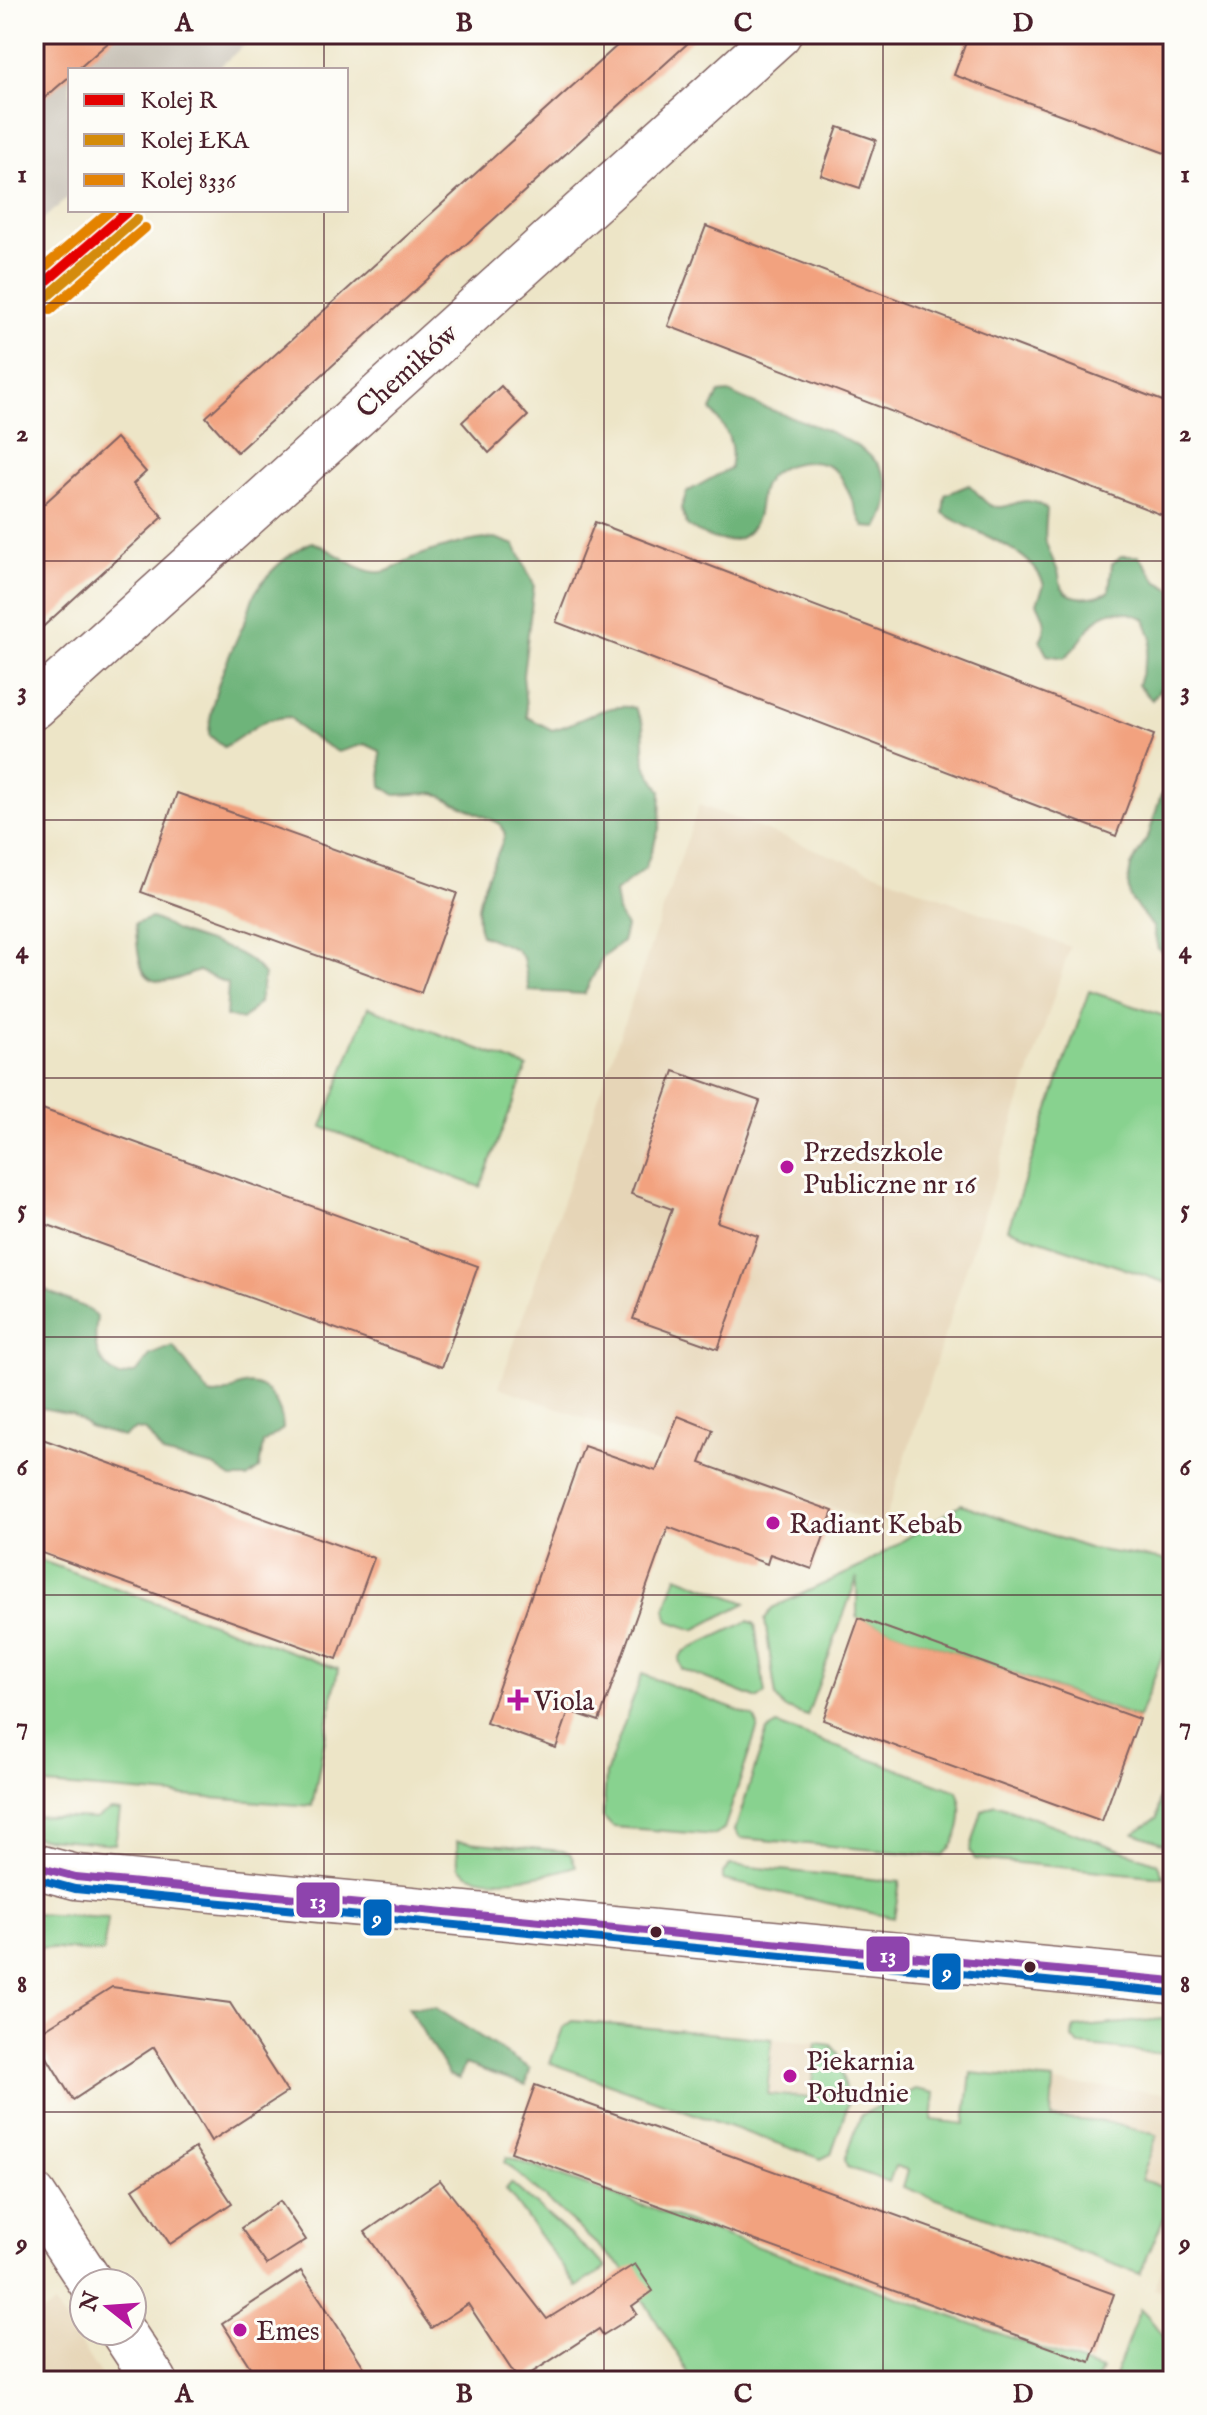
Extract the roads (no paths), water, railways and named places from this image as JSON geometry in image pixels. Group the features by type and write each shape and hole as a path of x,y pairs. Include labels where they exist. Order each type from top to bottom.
{"street":[{"name":"Chemików","path":"34,707 779,34"},
{"path":"34,1866 55,1879 1173,1981"},
{"path":"34,1892 55,1879"},
{"path":"34,2196 81,2267"},
{"path":"133,2347 155,2381"}],"rail line":[{"name":"8336","path":"34,276 109,212"},
{"name":"R","path":"34,292 127,212"},
{"name":"ŁKA","path":"42,301 137,219"}],"place":[{"name":"Przedszkole Publiczne nr 16","path":"787,1167"},
{"name":"Radiant Kebab","path":"773,1523"},
{"name":"Viola","path":"518,1700"},
{"name":"Piekarnia Południe","path":"790,2076"},
{"name":"Emes","path":"240,2330"}]}
